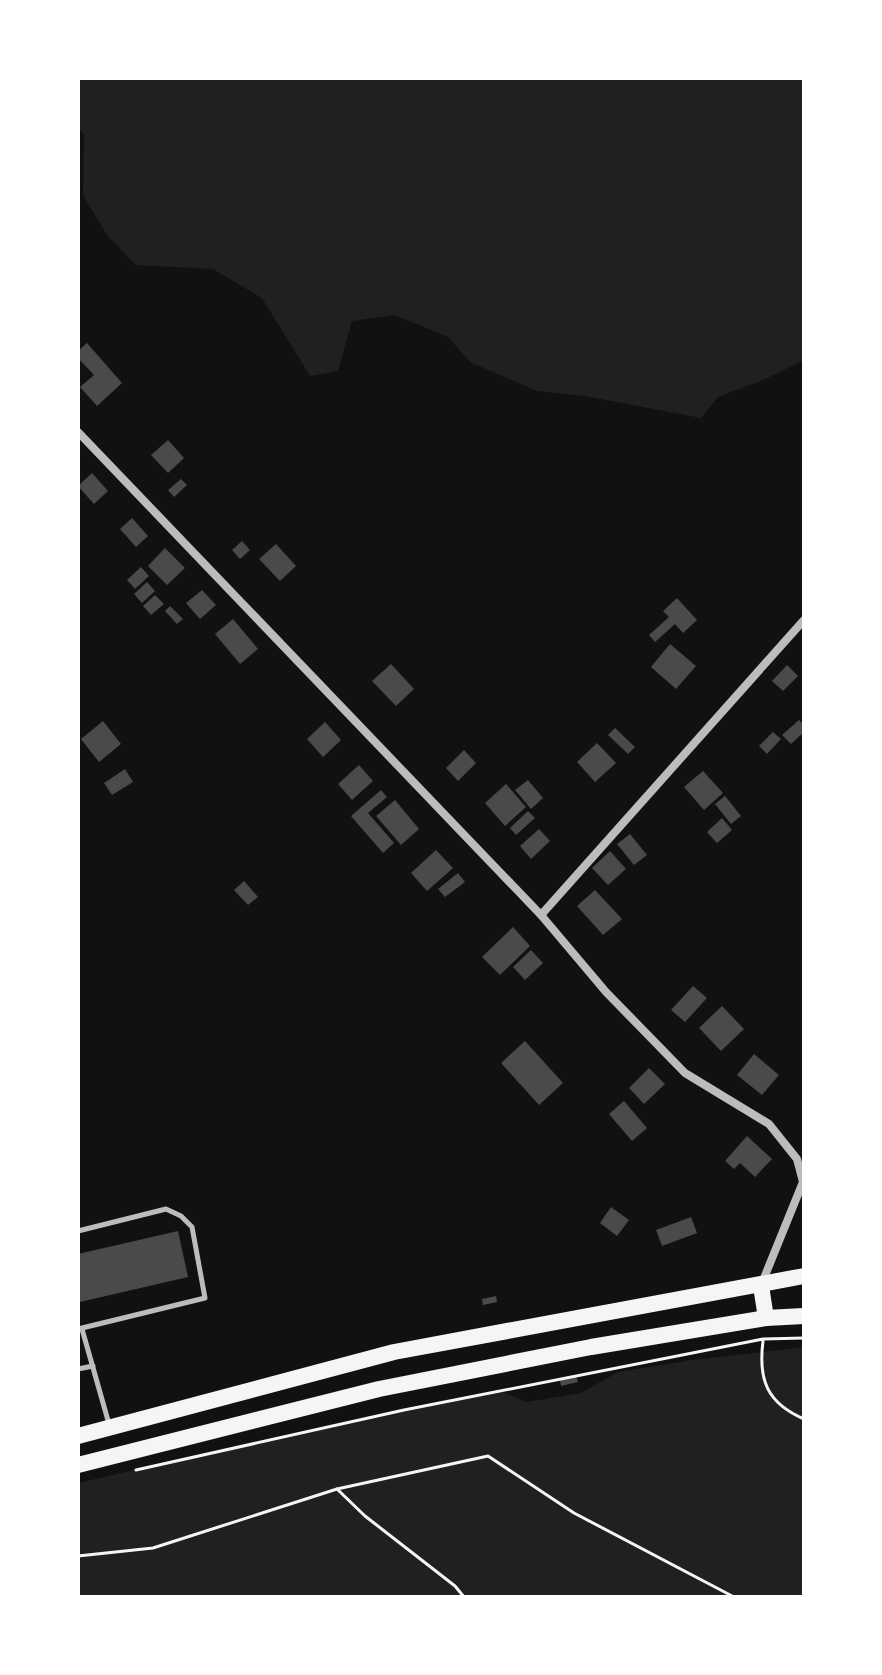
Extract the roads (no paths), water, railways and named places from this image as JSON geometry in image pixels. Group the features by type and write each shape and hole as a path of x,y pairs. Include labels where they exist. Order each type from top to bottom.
{"main road":[{"path":"78,1436 394,1352 804,1276"},
{"path":"761,1286 766,1318"},
{"path":"78,1465 379,1389 591,1347 766,1318 804,1316"},
{"path":"110,1429 116,1457"}],"street":[{"path":"78,432 541,915 606,992 685,1073 769,1124 797,1159 803,1182 761,1286"},
{"path":"541,915 804,620"}],"lane":[{"path":"78,1231 166,1209 181,1216 192,1227 205,1298 80,1329 110,1429"},
{"path":"78,1369 93,1366"}]}
